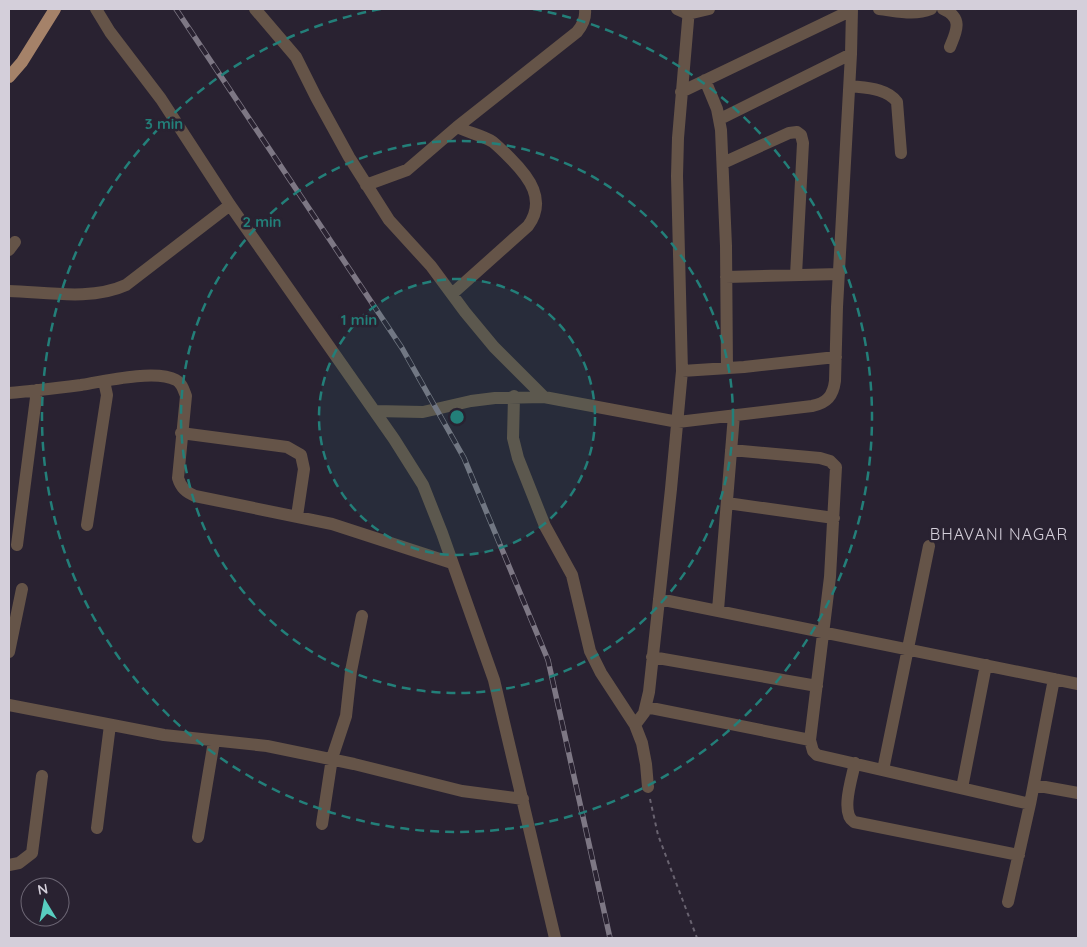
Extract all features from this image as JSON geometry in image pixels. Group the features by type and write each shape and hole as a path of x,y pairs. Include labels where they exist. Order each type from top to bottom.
{"main road":[{"path":"9,77 22,62 55,9"}],"street":[{"path":"96,9 110,32 161,98 230,205 375,411 423,485 494,680 555,938"},
{"path":"255,9 296,56 329,121 366,185 389,220 421,253 494,347 544,397"},
{"path":"366,185 407,170 457,127 577,32 586,15 584,9"},
{"path":"635,725 646,707 682,371 677,176 685,11 709,9"},
{"path":"375,411 431,411 471,401 514,396 544,397 678,422 812,406 826,402 829,399 834,389 836,357 850,86 852,9 681,92"},
{"path":"879,9 911,13 920,13 931,9"},
{"path":"943,9 953,14 957,25 950,48"},
{"path":"720,119 851,54"},
{"path":"705,80 720,119 723,163 728,368"},
{"path":"850,86 887,93 894,98 897,102 901,153"},
{"path":"452,294 528,226 533,219 536,203 535,193 528,178 501,149 483,137 457,127"},
{"path":"723,163 790,133 796,132 801,135 803,142 796,275"},
{"path":"9,291 92,293 116,290 126,286 230,205"},
{"path":"726,277 839,274"},
{"path":"682,371 790,363 836,357"},
{"path":"9,393 128,377 161,376 177,380 186,396 178,478 181,486 187,492 195,496 332,524 452,563"},
{"path":"86,525 107,395 104,381"},
{"path":"17,545 37,390"},
{"path":"514,396 513,438 523,473 545,526 572,575 590,650 601,673 635,725 642,743 648,787"},
{"path":"718,610 734,416"},
{"path":"181,433 287,447 301,455 304,469 297,516"},
{"path":"731,450 830,461 836,467 830,576 810,740 812,751 817,754 1030,804"},
{"path":"727,503 834,518"},
{"path":"883,770 929,546"},
{"path":"9,652 22,589"},
{"path":"659,599 1078,684"},
{"path":"322,824 332,758 346,716 351,671 362,616"},
{"path":"652,657 817,686"},
{"path":"962,788 986,665"},
{"path":"1008,902 1034,785 1054,679"},
{"path":"9,705 164,735 267,746 332,758 462,792 522,799"},
{"path":"646,707 810,740"},
{"path":"97,828 110,725"},
{"path":"198,837 214,741"},
{"path":"855,763 847,807 851,820 1019,856"},
{"path":"9,865 19,863 32,853 42,776"},
{"path":"1034,785 1078,793"}],"path":[{"path":"648,787 658,835 697,938"}],"railway":[{"path":"176,9 402,348 464,458 548,660 610,938"}],"district":[{"name":"BHAVANI NAGAR","path":"999,534"}]}
